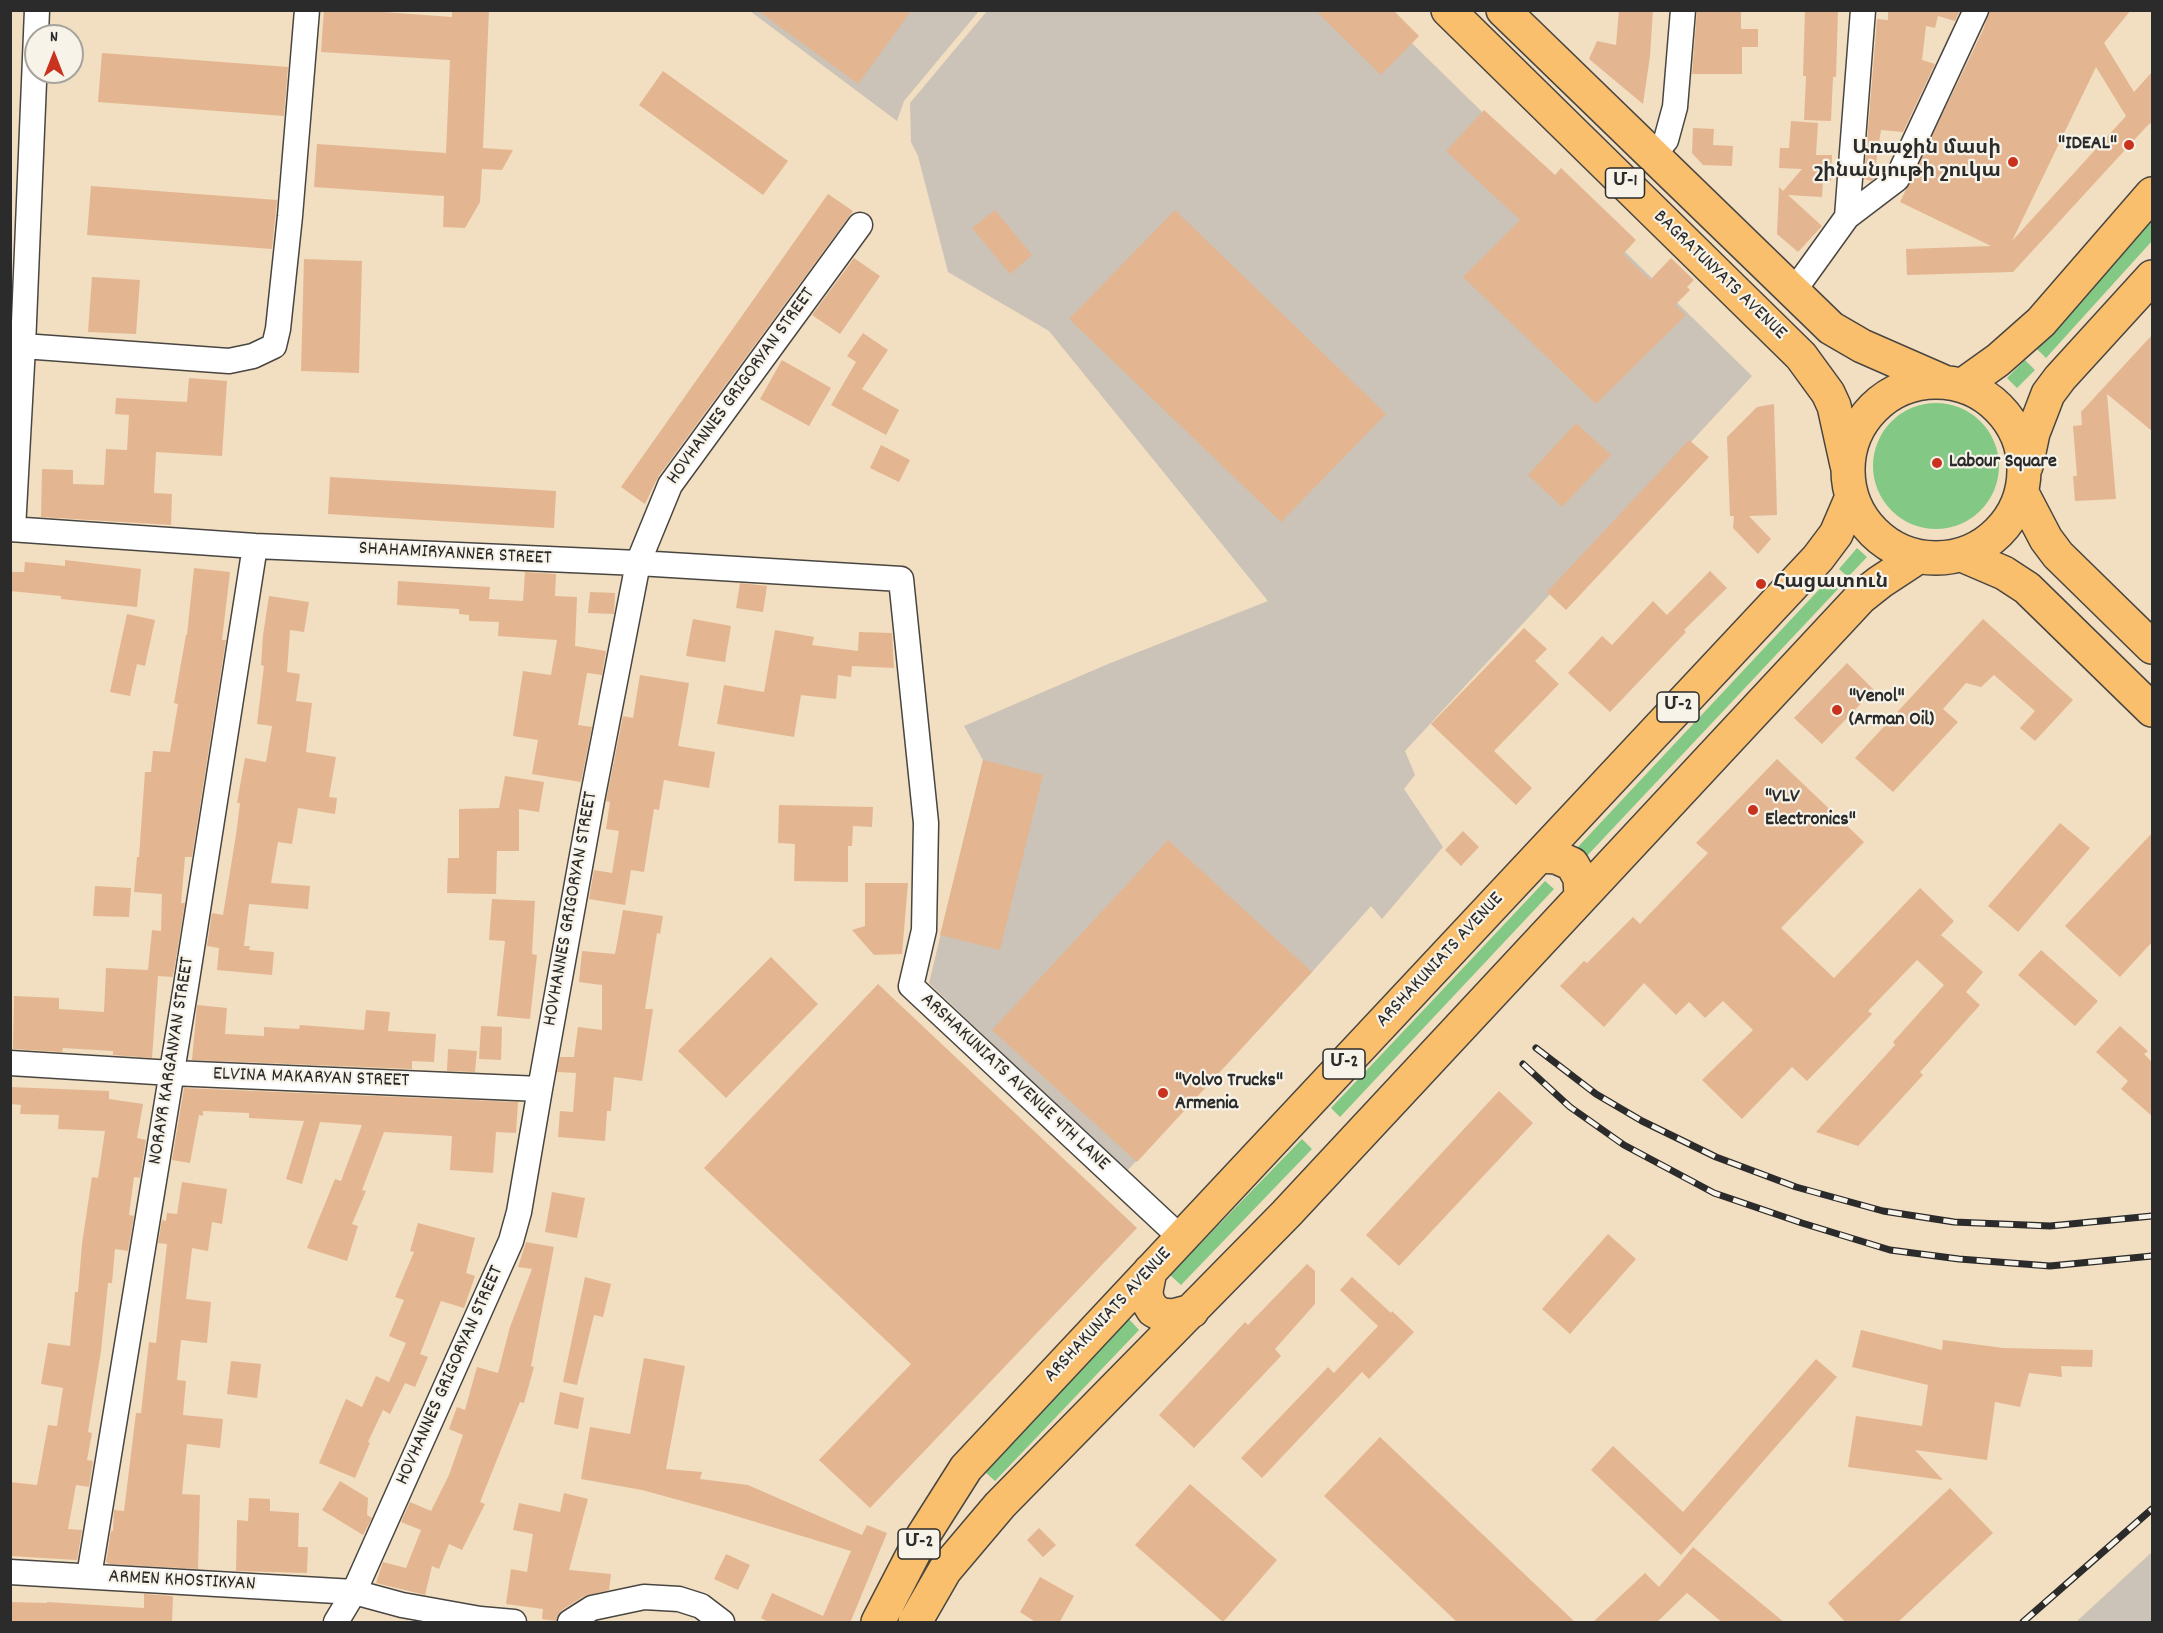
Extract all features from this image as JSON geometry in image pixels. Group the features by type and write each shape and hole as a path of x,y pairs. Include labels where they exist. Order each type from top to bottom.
{"main road":[{"name":"BAGRATUNYATS AVENUE","path":"1448,10 1801,356 1828,393 1834,406 1847,465"},
{"name":"BAGRATUNYATS AVENUE","path":"1508,12 1831,328 1862,346 1952,383"},
{"path":"1952,383 1998,360 2041,322 2152,194"},
{"path":"2152,277 2048,394 2033,433 2023,482 2013,514 2000,532 1982,545 1962,555 1940,559 1918,557 1896,550 1877,537 1861,519 1851,498 1847,482 1847,465 1852,438 1867,414 1888,395 1914,384 1952,383 1983,395 2001,409 2014,428 2022,448 2023,482 2046,538 2058,555 2152,647"},
{"name":"ARSHAKUNIATS AVENUE","path":"878,1623 921,1539 966,1468 1818,558 1836,534 1851,498"},
{"path":"1962,555 2004,573 2027,588 2152,710"},
{"name":"Մ-2","path":"915,1623 945,1570 1000,1505 1287,1214 1861,597 1918,557"},
{"path":"1539,856 1556,857 1572,864 1580,878 1581,897"},
{"path":"1150,1271 1146,1291 1147,1300 1153,1310 1162,1315 1173,1316 1192,1311"},
{"path":"966,1468 966,1485 970,1496 977,1504 986,1507 1000,1505"}],"street":[{"path":"12,529 16,395 23,346 36,10"},
{"path":"23,346 229,361 253,356 274,346 278,329 290,216 307,10"},
{"path":"1653,156 1666,140 1675,107 1683,10"},
{"path":"1847,217 1863,10"},
{"path":"1793,292 1847,217 1897,180 1976,10"},
{"name":"HOVHANNES GRIGORYAN STREET","path":"336,1623 354,1592 511,1241 519,1212 592,800 638,563 670,485 860,225"},
{"name":"SHAHAMIRYANNER STREET","path":"12,529 255,546 638,563 901,579"},
{"name":"NORAYR KARGANYAN STREET","path":"89,1576 172,1073 255,546"},
{"name":"ARSHAKUNIATS AVENUE 4TH LANE","path":"901,579 927,823 924,930 911,986 1181,1238"},
{"name":"ELVINA MAKARYAN STREET","path":"10,1062 172,1073 540,1089"},
{"name":"ARMEN KHOSTIKYAN","path":"10,1572 354,1592 413,1607 514,1623"},
{"path":"570,1623 592,1608 644,1597 659,1597 679,1599 701,1606 718,1617 722,1623"}],"shaded area":[{"path":"750,11 979,11 904,101 897,121"},
{"path":"987,11 1379,11 1752,376 1405,751 1415,775 1404,789 1443,847 1382,919 1371,906 1126,1172 929,983 983,760 964,726 1108,664 1268,601 1049,331 948,272 918,156 911,142 910,103"},
{"path":"2152,1552 2152,1622 2076,1622"}],"green space":[{"path":"2152,219 2152,241 2046,358 2036,348"},
{"path":"2025,360 2035,370 2017,388 2007,378"},
{"path":"1936,403 1960,408 1981,421 1994,442 1999,466 1994,490 1981,511 1960,524 1936,529 1912,524 1891,511 1878,490 1873,466 1878,442 1891,421 1912,408"},
{"path":"1857,548 1867,557 1848,577 1839,569"},
{"path":"1828,580 1838,589 1585,858 1576,849"},
{"path":"1545,881 1554,889 1340,1117 1331,1108"},
{"path":"1302,1139 1312,1149 1181,1285 1170,1275"},
{"path":"1129,1319 1139,1330 995,1481 984,1471"}],"building":[{"path":"324,10 452,17 452,10 489,10 483,148 513,150 502,170 482,169 480,202 465,228 443,227 444,196 314,187 317,144 446,153 450,60 321,52"},
{"path":"757,10 912,10 858,84"},
{"path":"1315,10 1393,10 1419,36 1381,75"},
{"path":"1619,10 1653,10 1650,56 1643,104 1589,59 1597,41 1616,45"},
{"path":"1697,10 1741,10 1741,29 1758,29 1758,47 1742,47 1742,74 1692,74"},
{"path":"1805,10 1838,10 1836,77 1833,77 1831,121 1804,120"},
{"path":"1888,10 1960,10 1955,21 1938,16 1935,28 1926,26 1922,60 1935,64 1903,132 1881,130 1876,163 1883,167 1871,181 1864,179 1877,19 1888,20"},
{"path":"1990,10 2131,10 2104,43 2134,92 2152,72 2152,122 2013,272 1907,275 1906,249 1991,246 1900,202 1983,30","holes":["2096,67 2126,116 2012,241"]},
{"path":"102,53 288,67 284,116 98,102"},
{"path":"663,71 788,161 763,195 639,105"},
{"path":"1484,110 1555,175 1561,168 1636,240 1623,254 1650,280 1671,258 1694,280 1687,287 1690,290 1675,305 1686,315 1596,404 1463,277 1520,220 1446,151"},
{"path":"1791,121 1818,123 1816,155 1832,155 1831,181 1823,181 1822,197 1788,195 1822,226 1798,252 1777,234 1779,187 1783,191 1802,169 1779,168 1780,148 1789,148"},
{"path":"1693,128 1714,129 1713,145 1733,146 1732,166 1703,165 1692,153"},
{"path":"91,186 277,200 272,249 87,235"},
{"path":"828,194 853,211 658,477 645,504 621,487"},
{"path":"995,210 1032,255 1010,274 972,228"},
{"path":"1175,210 1386,414 1281,522 1069,319"},
{"path":"854,258 880,276 840,334 812,315"},
{"path":"304,259 362,261 359,373 301,371"},
{"path":"92,277 140,280 136,334 88,332"},
{"path":"863,333 888,350 862,389 899,410 886,435 831,405 856,362 847,356"},
{"path":"2152,335 2152,431 2107,394 2116,499 2075,501 2073,476 2077,476 2073,426 2082,425 2081,412"},
{"path":"782,360 831,388 809,426 760,399"},
{"path":"189,378 227,381 222,456 156,452 154,493 172,494 171,525 41,517 42,469 73,470 73,484 104,485 106,449 127,450 129,415 115,414 116,398 187,402"},
{"path":"1774,404 1777,515 1749,516 1771,539 1758,554 1733,528 1734,516 1730,516 1727,437 1757,407"},
{"path":"1576,423 1611,455 1562,507 1528,475"},
{"path":"1689,440 1709,457 1566,610 1547,592"},
{"path":"881,445 910,460 899,482 870,468"},
{"path":"330,477 556,491 554,528 328,514"},
{"path":"65,560 141,569 137,607 10,591 10,572 24,572 25,562 65,566"},
{"path":"194,568 230,572 222,640 226,640 192,857 185,857 181,903 185,903 173,977 158,976 152,1058 113,1055 113,1051 63,1048 62,1052 13,1049 14,996 59,998 59,1009 104,1012 106,968 148,970 152,930 161,931 162,894 134,892 145,772 151,772 153,751 170,752 178,704 174,703 187,635"},
{"path":"1710,571 1727,588 1684,630 1686,632 1610,712 1568,673 1602,636 1612,645 1653,601 1667,615"},
{"path":"525,572 556,574 555,596 577,597 575,646 606,651 602,675 587,673 578,725 592,727 581,782 532,774 538,740 513,736 523,671 551,675 557,640 498,636 499,622 469,621 469,615 459,614 459,609 397,605 398,581 490,587 489,599 523,601"},
{"path":"740,583 767,586 763,612 736,608"},
{"path":"590,592 615,593 614,614 588,613"},
{"path":"269,596 309,602 304,632 290,630 287,672 300,674 296,701 312,703 306,752 336,757 329,797 337,798 335,814 298,808 292,844 278,842 271,883 310,886 308,909 249,904 244,946 250,946 249,950 274,952 272,975 217,970 219,948 207,946 212,913 223,915 245,758 266,762 272,726 257,724 264,666 261,665 263,635"},
{"path":"127,614 155,620 145,666 137,664 130,696 110,692"},
{"path":"693,619 731,626 725,662 686,656"},
{"path":"1983,619 2073,700 2035,741 2020,728 2035,711 1994,675 1981,687 1966,683 1943,709 1958,722 1893,792 1855,758"},
{"path":"1524,628 1547,649 1535,661 1559,684 1494,751 1532,788 1516,805 1431,724"},
{"path":"775,630 814,637 812,645 858,651 859,632 892,633 894,668 852,666 851,677 838,675 836,699 801,695 794,737 717,724 724,685 764,692"},
{"path":"1847,663 1874,690 1822,744 1794,718"},
{"path":"640,675 689,683 678,746 715,752 709,788 664,780 659,810 654,809 644,872 631,870 625,905 589,899 594,870 612,873 619,831 606,829 610,802 606,801 623,716 633,718"},
{"path":"1777,759 1864,842 1781,928 1834,978 1920,888 1954,921 1941,935 1983,972 1966,992 1980,1005 1920,1072 1923,1075 1858,1146 1816,1132 1895,1045 1893,1042 1944,985 1917,960 1868,1011 1872,1014 1807,1081 1792,1067 1742,1119 1702,1080 1753,1030 1723,1001 1705,1018 1689,1002 1676,1015 1644,983 1604,1027 1560,986 1584,961 1587,963 1633,917 1640,924 1708,853 1696,843"},
{"path":"983,760 1043,775 1000,950 940,935"},
{"path":"505,776 544,782 539,812 519,809 519,851 497,851 496,894 447,893 448,858 459,858 459,809 499,808"},
{"path":"779,805 873,807 872,827 853,826 852,846 848,846 848,882 794,881 795,844 778,843"},
{"path":"2060,823 2090,848 2018,932 1988,906"},
{"path":"1463,831 1479,847 1461,866 1445,850"},
{"path":"2152,833 2152,942 2120,977 2065,926"},
{"path":"1168,840 1312,972 1137,1162 992,1030"},
{"path":"865,883 908,883 902,954 874,955 852,930 865,926"},
{"path":"95,886 131,888 129,917 93,916"},
{"path":"492,899 535,901 532,954 537,955 530,1019 497,1016 505,941 489,940"},
{"path":"623,910 663,916 660,934 657,933 645,1009 653,1009 642,1081 614,1077 611,1111 607,1111 605,1141 558,1137 560,1111 573,1112 576,1073 557,1072 560,1057 574,1057 578,1027 602,1030 602,985 579,982 582,951 615,954"},
{"path":"2041,950 2098,1001 2075,1026 2018,975"},
{"path":"771,957 818,1004 726,1098 678,1051"},
{"path":"878,984 1137,1228 870,1508 819,1460 911,1364 704,1168"},
{"path":"197,1005 227,1008 225,1034 264,1036 264,1027 299,1029 300,1025 364,1030 366,1010 390,1012 388,1031 436,1034 434,1062 412,1061 412,1069 192,1060"},
{"path":"481,1026 502,1027 501,1060 479,1059"},
{"path":"2120,1026 2148,1051 2144,1054 2152,1062 2152,1116 2121,1089 2128,1081 2096,1052"},
{"path":"448,1049 477,1051 475,1072 447,1071"},
{"path":"10,1087 109,1091 109,1099 143,1104 137,1138 146,1140 140,1178 134,1177 129,1215 134,1216 128,1251 115,1249 112,1283 108,1283 101,1351 88,1432 92,1433 87,1460 93,1461 89,1487 76,1485 68,1529 82,1530 77,1560 10,1556 10,1482 37,1485 48,1425 57,1426 63,1388 41,1384 48,1343 70,1346 75,1292 78,1292 82,1244 92,1177 98,1178 105,1131 58,1129 59,1115 20,1114 21,1105 10,1104"},
{"path":"184,1088 518,1102 516,1133 496,1132 493,1173 450,1170 452,1136 384,1132 362,1190 366,1191 352,1224 358,1226 347,1261 307,1248 335,1179 341,1181 362,1125 320,1122 302,1184 286,1179 304,1121 249,1118 249,1113 203,1111 203,1116 199,1115 190,1163 172,1160"},
{"path":"1499,1091 1533,1123 1399,1266 1366,1235"},
{"path":"182,1182 227,1189 222,1224 212,1222 208,1251 192,1248 186,1299 211,1302 207,1343 181,1340 177,1380 186,1381 183,1415 223,1419 220,1448 187,1444 182,1494 200,1495 198,1569 110,1564 106,1562 111,1531 113,1531 114,1510 124,1511 136,1413 141,1413 149,1342 156,1343 167,1244 158,1243 162,1220 166,1221 167,1213 177,1214"},
{"path":"552,1192 585,1198 577,1238 545,1232"},
{"path":"418,1223 475,1238 466,1273 475,1276 464,1308 441,1301 420,1354 428,1357 415,1387 405,1383 390,1414 383,1410 355,1478 319,1463 346,1399 362,1407 376,1376 389,1382 406,1343 389,1336 404,1300 395,1297 414,1252 410,1251"},
{"path":"1608,1234 1636,1259 1570,1334 1542,1309"},
{"path":"526,1242 554,1247 531,1366 534,1367 524,1403 520,1402 480,1502 485,1504 462,1550 449,1544 439,1569 432,1566 425,1595 376,1583 383,1562 406,1568 421,1530 401,1522 410,1502 431,1511 449,1475 463,1435 449,1429 457,1407 465,1410 477,1367 498,1373 510,1327 532,1269 518,1267"},
{"path":"1307,1264 1315,1271 1315,1304 1275,1349 1281,1356 1194,1448 1159,1415 1245,1322 1248,1325"},
{"path":"585,1277 611,1284 603,1317 594,1315 577,1385 563,1382"},
{"path":"1352,1277 1414,1332 1369,1379 1362,1372 1262,1478 1241,1458 1328,1367 1334,1373 1378,1326 1340,1290"},
{"path":"1861,1330 1942,1350 1943,1340 2003,1348 2093,1350 2092,1367 2061,1366 2062,1377 2029,1373 2020,1407 1995,1402 1987,1460 1915,1450 1943,1480 1848,1467 1856,1416 1922,1426 1928,1385 1852,1367"},
{"path":"644,1358 685,1366 666,1469 702,1472 700,1479 748,1485 862,1535 867,1525 887,1533 850,1623 771,1623 761,1618 772,1593 823,1616 851,1551 642,1490 581,1479 590,1427 630,1434"},
{"path":"1816,1359 1837,1377 1681,1555 1591,1470 1613,1446 1683,1512"},
{"path":"231,1361 261,1364 257,1398 227,1394"},
{"path":"560,1392 584,1398 578,1429 554,1424"},
{"path":"1380,1437 1576,1623 1458,1623 1324,1496"},
{"path":"340,1481 368,1498 367,1515 372,1518 363,1535 322,1510"},
{"path":"1190,1484 1277,1560 1223,1622 1135,1545"},
{"path":"1950,1488 1993,1533 1897,1623 1846,1623 1828,1603"},
{"path":"564,1493 588,1499 569,1570 611,1574 609,1590 584,1596 562,1610 556,1621 542,1619 543,1609 506,1604 511,1569 527,1572 533,1534 513,1530 519,1503 560,1512"},
{"path":"249,1498 270,1499 270,1511 299,1513 298,1547 308,1547 307,1573 236,1571 237,1520 248,1521"},
{"path":"1039,1528 1056,1545 1043,1557 1027,1540"},
{"path":"1693,1547 1785,1623 1723,1623 1687,1593 1656,1623 1592,1623 1645,1573 1659,1587"},
{"path":"726,1554 750,1565 738,1590 714,1579"},
{"path":"1040,1577 1074,1596 1059,1623 1037,1623 1020,1612"},
{"path":"144,1594 173,1596 172,1623 10,1623 10,1602 144,1608"}],"railway":[{"path":"1536,1048 1596,1094 1642,1121 1716,1157 1796,1187 1883,1211 1954,1222 2050,1226 2152,1216"},
{"path":"1523,1064 1570,1107 1624,1145 1714,1193 1890,1250 1959,1259 2050,1266 2152,1256"},
{"path":"2023,1622 2152,1509"}],"place":[{"name":"\"IDEAL\"","path":"2129,145"},
{"name":"Առաջին մասի շինանյութի շուկա","path":"2013,162"},
{"name":"Labour Square","path":"1937,463"},
{"name":"Հացատուն","path":"1761,584"},
{"name":"\"Venol\" (Arman Oil)","path":"1837,710"},
{"name":"\"VLV Electronics\"","path":"1753,810"},
{"name":"\"Volvo Trucks\" Armenia","path":"1163,1093"}]}
